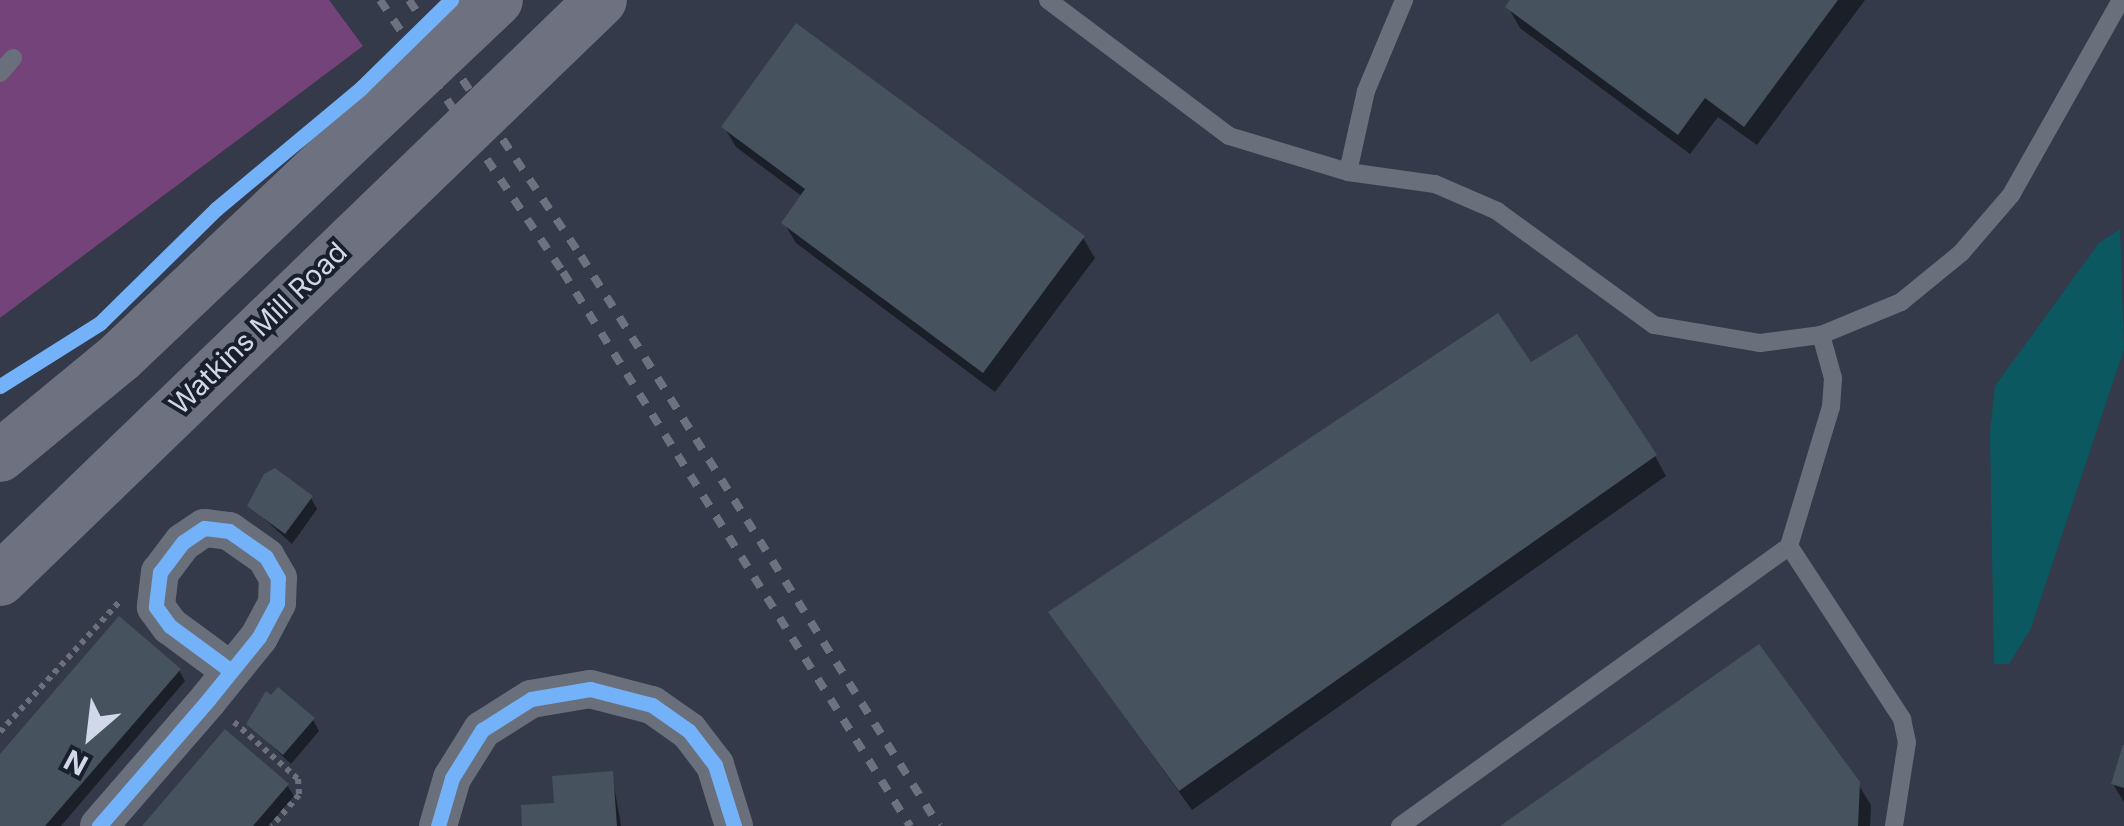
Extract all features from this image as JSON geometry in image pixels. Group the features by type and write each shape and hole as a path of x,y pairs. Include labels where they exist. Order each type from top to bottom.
{"main road":[{"name":"Watkins Mill Road","path":"0,580 417,173 601,0"},
{"path":"0,456 120,357 488,8"}],"street":[{"path":"100,826 232,670 269,620 280,591 274,568 256,547 230,531 195,532 160,572 154,598 170,626 232,670"},
{"path":"438,826 452,778 482,730 531,698 590,689 643,701 690,732 720,775 734,826"}],"lane":[{"path":"1048,0 1229,136 1348,172 1435,184 1497,211 1654,326 1760,343 1821,335 1901,302 1961,253 2012,195 2121,0"},
{"path":"1348,172 1366,91 1404,0"},
{"path":"0,73 14,58"},
{"path":"1400,826 1789,546 1831,407 1833,378 1821,335"},
{"path":"1789,546 1902,719 1907,742 1894,826"}],"path":[{"path":"0,732 113,606 154,598"},
{"path":"208,700 296,775 299,794 272,826"}],"shaded area":[{"path":"0,0 329,0 363,46 0,318"},
{"path":"2120,229 2124,349 2031,628 2009,664 1994,664 1990,432 1995,386 2099,243"}],"building":[{"path":"1510,0 1838,0 1744,127 1705,98 1678,135 1505,7"},
{"path":"796,23 1085,236 983,373 781,223 805,189 721,127"},
{"path":"1498,313 1531,362 1577,334 1657,455 1179,791 1048,612"},
{"path":"275,468 313,496 285,534 247,506 264,474"},
{"path":"119,616 181,669 45,826 0,826 0,754"},
{"path":"1759,644 1860,782 1858,826 1500,826"},
{"path":"278,687 315,718 283,755 246,724 266,691 271,695"},
{"path":"225,729 289,784 253,826 142,826"},
{"path":"2124,745 2124,788 2111,784"},
{"path":"613,771 617,826 522,826 521,805 554,803 552,776"}],"railway":[{"path":"380,0 563,272 910,826"},
{"path":"409,0 581,256 939,826"}],"cycle path":[{"path":"0,386 100,323 216,209 361,88 451,0"},
{"path":"99,826 208,700 259,637 277,603 278,578 266,557 229,531 204,528 183,542 160,572 156,607 170,626 231,671"},
{"path":"438,826 452,778 482,730 531,699 590,689 652,705 689,731 715,765 734,826"}]}
